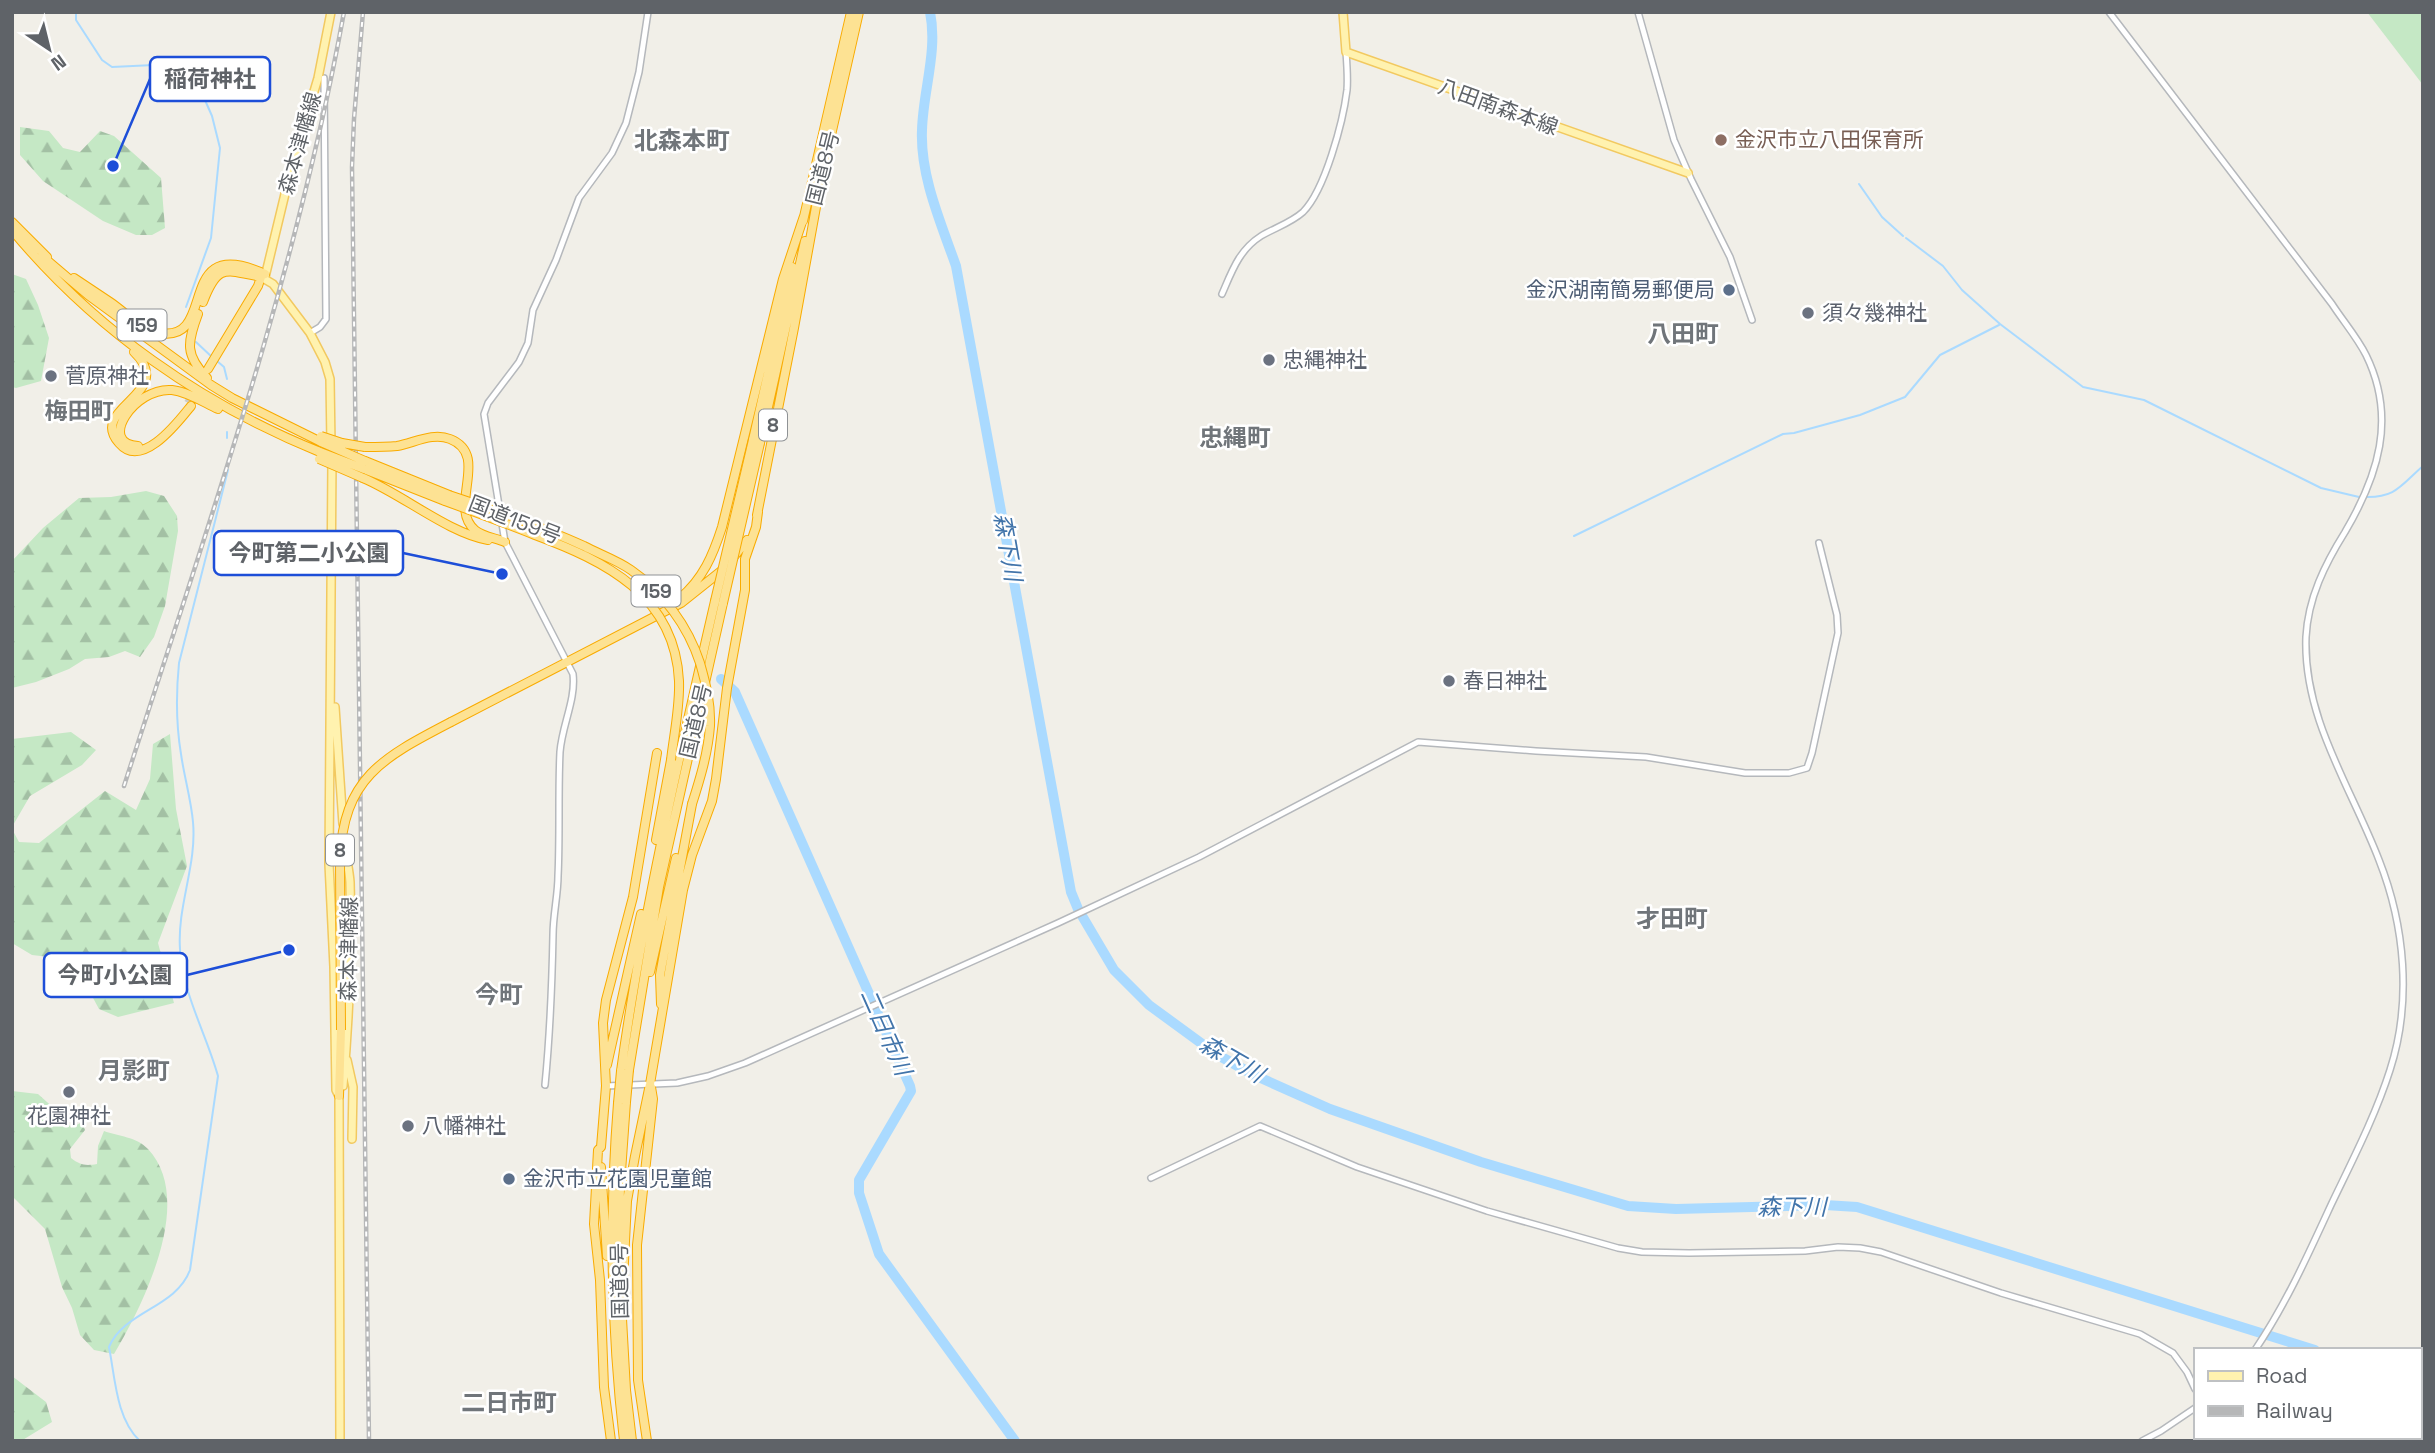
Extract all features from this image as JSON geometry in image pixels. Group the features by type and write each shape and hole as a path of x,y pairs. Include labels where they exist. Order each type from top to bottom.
{"highway":[{"name":"国道8号","path":"756,442 851,12"},
{"name":"国道8号","path":"675,760 719,602 859,12"},
{"name":"8","path":"339,1096 340,860 347,811 362,784 385,759 566,661 681,603 725,568 747,540 758,512 820,185"},
{"name":"8","path":"650,618 677,600 699,579 717,544 783,279 804,216"},
{"name":"159","path":"12,226 61,268 141,324 159,333 169,333 186,325 192,317 205,278 212,269 235,264 264,276"},
{"name":"159","path":"12,226 67,279 211,385 364,469 384,487 476,538 505,542"},
{"name":"国道159号","path":"12,226 23,243 87,308 142,354 214,401 272,431 306,446 320,447 364,469 559,535 631,570 652,587 674,611 697,655 707,686 710,726 703,769 667,891 647,986 640,997"},
{"name":"159","path":"23,243 24,248 62,289 144,364 146,382 141,391 114,418 113,435 121,446 134,451 150,447 167,435 190,404 164,434 134,446 126,442 122,435 121,422 130,408 147,396 163,390 185,393 256,427 272,431"},
{"name":"159","path":"211,385 193,362 189,346 195,320 208,289 222,272 264,276"},
{"path":"210,370 264,276"},
{"name":"159","path":"320,447 342,443 365,447 400,445 431,437 449,438 462,446 469,464 465,515 476,531 505,542"},
{"name":"国道159号","path":"447,498 583,554 610,568 643,595 664,625 677,662 679,695 675,760 654,849 658,856"},
{"path":"620,1288 623,1282 627,1201 683,890 692,855 712,801 727,684 745,590 745,559 758,512"},
{"name":"国道8号","path":"625,1070 659,887 719,602"},
{"path":"611,1278 601,1192 601,1147 606,1086 603,1023 606,1000 635,887 657,753"},
{"path":"662,1013 660,975 692,804"},
{"name":"国道8号","path":"624,1441 611,1278 612,1192 636,966 658,856"},
{"name":"8","path":"605,1071 649,876 654,874"},
{"path":"647,1441 638,1380 637,1245 653,1099 650,1084"},
{"name":"国道8号","path":"622,1102 620,1288 628,1411 634,1441"},
{"path":"601,1147 598,1150 595,1178 594,1224 600,1280 604,1387 611,1441"}],"main road":[{"name":"森本津幡線","path":"331,12 318,78 291,169 264,276 310,333 325,362 330,386 329,864 334,967 335,1090 339,1096"},
{"path":"1343,12 1346,52"},
{"name":"八田南森本線","path":"1346,52 1688,173"},
{"name":"森本津幡線","path":"331,676 350,879 345,1052 342,1090 339,1096 340,1441"},
{"path":"345,1052 353,1087 352,1139"}],"street":[{"path":"545,1084 551,1025 553,935 558,878 560,752 565,719 575,689 573,674 505,542 484,414 488,403 519,362 528,343 533,310 556,260 579,198 612,153 626,123 639,72 648,12"},
{"path":"1638,12 1674,140 1730,257 1752,320"},
{"path":"2109,12 2332,304 2365,354 2381,402 2381,438 2375,469 2366,493 2333,551 2315,591 2308,616 2306,668 2311,698 2324,735 2375,849 2393,901 2399,925 2404,971 2402,1014 2390,1069 2366,1131 2276,1319 2256,1348"},
{"path":"1222,294 1236,261 1244,250 1259,237 1295,218 1315,197 1338,135 1343,113 1347,89 1346,52"},
{"path":"310,333 320,327 326,318 324,78"},
{"path":"606,1086 677,1083 745,1063 874,1007 1199,857 1418,742 1646,757 1745,773 1789,773 1807,768 1838,633 1837,615 1819,543"},
{"path":"1151,1178 1260,1126 1357,1167 1487,1211 1618,1248 1669,1254 1805,1251 1838,1247 1881,1252 2014,1297 2140,1334 2173,1353 2194,1387"},
{"path":"2143,1441 2194,1409"}],"green space":[{"path":"2367,12 2423,12 2423,85"},
{"path":"20,127 49,131 63,148 80,152 100,131 114,136 161,178 165,228 152,235 136,235 103,221 43,181 20,155"},
{"path":"12,274 26,279 49,338 41,381 16,388 12,387"},
{"path":"146,491 164,496 177,516 178,531 165,606 154,637 140,657 125,651 109,657 85,659 69,669 12,688 12,561 43,528 79,498 111,497"},
{"path":"71,732 96,750 82,765 30,796 12,827 12,739"},
{"path":"170,734 176,809 187,866 158,943 174,1003 118,1017 99,1009 78,970 58,958 32,955 12,943 12,829 19,842 39,843 105,791 136,810 150,779 153,744"},
{"path":"12,1091 38,1094 66,1119 71,1128 82,1122 85,1130 70,1149 71,1158 77,1162 97,1164 98,1146 104,1131 144,1145 162,1170 167,1196 166,1223 160,1252 138,1308 114,1354 94,1350 80,1335 45,1229 12,1196"},
{"path":"12,1376 46,1402 52,1422 21,1441 12,1441"}],"waterway":[{"path":"76,12 76,20 102,60 112,67 175,64 187,71 197,82 212,116 220,148 211,238 186,307"},
{"name":"森下川","path":"930,12 931,56 922,130 924,165 956,266 1071,892 1114,970 1149,1005 1216,1054 1254,1075 1330,1109 1481,1162 1628,1206 1676,1209 1825,1205 1857,1207 2309,1348"},
{"path":"1859,184 1882,217 1903,236"},
{"path":"1906,238 1943,266 1962,290 2000,324 2083,387 2144,400 2321,488 2359,497"},
{"path":"1574,536 1783,434 1860,415 1905,397 1940,355 1999,325"},
{"path":"196,342 213,358"},
{"path":"217,361 224,367 227,379"},
{"path":"227,432 227,438"},
{"path":"2365,497 2391,493 2423,466"},
{"path":"140,1441 132,1432 121,1410 109,1347 126,1325 174,1293 190,1270 218,1076 190,998 180,949 181,917 193,838 192,813 179,743 177,697 179,663 228,470"},
{"name":"二日市川","path":"721,679 735,692 910,1086 911,1091 859,1180 859,1193 879,1254 1015,1441"}],"tunnel":[{"path":"188,403 204,375"}],"railway":[{"path":"124,786 217,499 275,306 301,209 344,12"},
{"path":"363,12 352,167 369,1441"}],"place":[{"name":"金沢市立八田保育所","path":"1721,140"},
{"name":"稲荷神社","path":"113,166"},
{"name":"金沢湖南簡易郵便局","path":"1729,290"},
{"name":"須々幾神社","path":"1808,313"},
{"name":"忠縄神社","path":"1269,360"},
{"name":"菅原神社","path":"51,376"},
{"name":"今町第二小公園","path":"502,574"},
{"name":"春日神社","path":"1449,681"},
{"name":"今町小公園","path":"289,950"},
{"name":"花園神社","path":"69,1092"},
{"name":"八幡神社","path":"408,1126"},
{"name":"金沢市立花園児童館","path":"509,1179"}],"district":[{"name":"北森本町","path":"682,141"},
{"name":"八田町","path":"1683,334"},
{"name":"梅田町","path":"79,411"},
{"name":"忠縄町","path":"1235,438"},
{"name":"才田町","path":"1672,919"},
{"name":"今町","path":"499,995"},
{"name":"月影町","path":"134,1071"},
{"name":"二日市町","path":"509,1403"}]}
